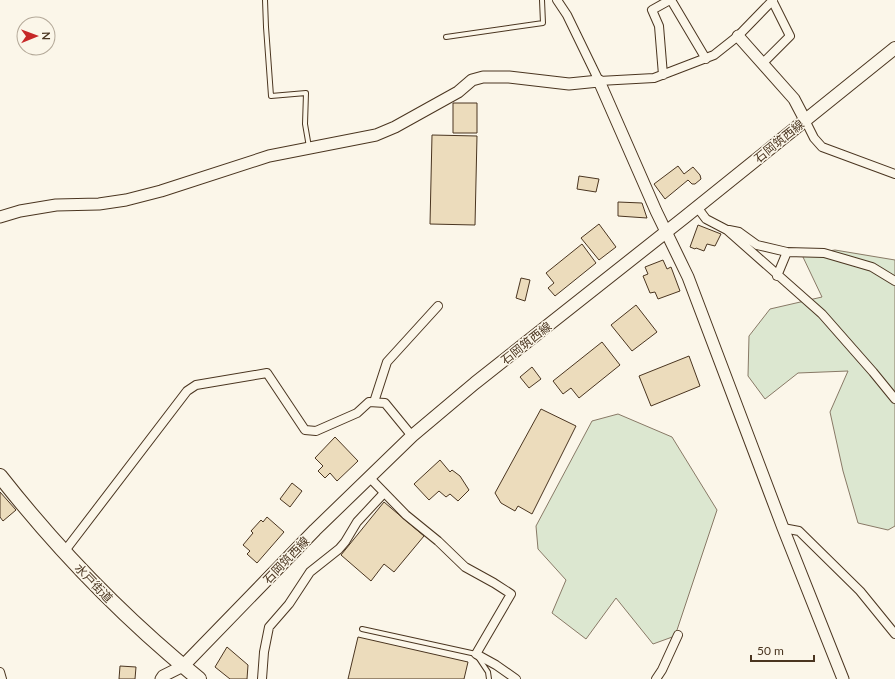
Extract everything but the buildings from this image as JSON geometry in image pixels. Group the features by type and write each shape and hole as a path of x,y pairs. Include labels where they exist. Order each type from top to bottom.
{"highway":[{"name":"水戸街道","path":"0,476 64,552 115,604 199,679"}],"main road":[{"name":"石岡筑西線","path":"183,666 315,530 412,436 475,383 895,48"}],"street":[{"path":"557,0 567,15 598,81 618,129 688,277 783,528 843,679"},
{"path":"663,75 659,26 652,10 670,0 706,58"},
{"path":"0,217 20,211 56,205 99,204 126,200 161,191 269,156 384,132 458,92 472,80 483,77 497,76 569,84 598,81 643,80 654,78 714,55 738,36 773,0 790,36 764,62"},
{"path":"738,36 794,99 814,138 822,147 895,174"},
{"path":"697,207 706,219 727,230 777,276 822,314 895,399"},
{"path":"727,230 739,232 757,245 787,252 824,253 872,267 895,281"},
{"path":"777,276 787,252"},
{"path":"374,402 387,362 438,306"},
{"path":"64,552 187,391 196,385 268,372 305,430 316,431 357,413 369,402 374,402 385,403 412,436"},
{"path":"369,477 406,515 466,566 511,594 476,654 496,665 516,679"},
{"path":"262,679 264,652 269,627 289,604 310,572 339,549 357,522 384,493"},
{"path":"783,528 799,531 860,591 895,634"},
{"path":"656,679 662,670 678,635"},
{"path":"160,679 183,666"},
{"path":"176,679 183,666"},
{"path":"0,672 2,679"}],"lane":[{"path":"266,0 266,27 271,96 306,93 305,124 309,147"},
{"path":"446,37 543,23 542,0"},
{"path":"362,629 476,654 488,672 489,679"}],"green space":[{"path":"835,250 895,260 895,526 888,530 858,523 843,471 830,412 848,371 798,373 765,399 748,376 749,336 770,309 822,297 802,255"},
{"path":"618,414 672,437 717,510 675,636 653,644 616,598 586,639 552,613 566,580 538,549 536,526 592,421"}]}
